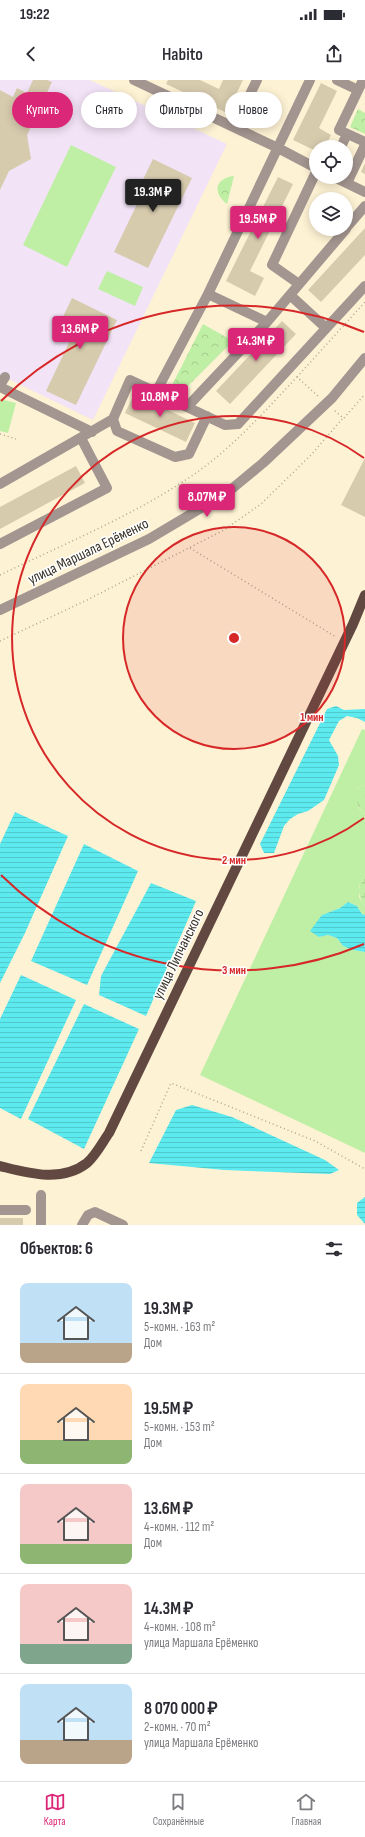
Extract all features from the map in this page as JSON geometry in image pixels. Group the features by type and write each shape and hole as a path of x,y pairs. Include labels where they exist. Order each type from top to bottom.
{"main road":[{"name":"улица Липчанского","path":"0,1166 33,1174 62,1174 72,1171 86,1163 96,1152 109,1133 364,603"}],"street":[{"path":"134,80 145,82 225,122"},
{"path":"251,92 257,80"},
{"path":"156,392 208,294 310,80"},
{"path":"337,80 358,90"},
{"path":"353,170 365,143 339,130 363,80"},
{"path":"236,128 309,164"},
{"path":"344,140 347,134"},
{"path":"299,284 272,265 310,184"},
{"path":"349,184 365,192"},
{"path":"353,221 365,206"},
{"path":"187,407 267,322 340,236"},
{"path":"0,484 113,419 130,380 225,425 238,424 365,286"},
{"path":"208,294 267,322"},
{"path":"290,295 326,328"},
{"name":"улица Маршала Ерёменко","path":"0,610 149,540 228,492 263,464 326,403 365,358"},
{"path":"2,383 92,432"},
{"path":"113,419 117,431 175,458 189,454 207,416"},
{"path":"0,544 107,488 81,438"},
{"path":"40,1195 41,1225"},
{"path":"0,1210 26,1210"},
{"path":"82,1225 88,1215 95,1212 123,1225"}],"path":[{"path":"0,575 140,509 197,472 244,433 365,302"},
{"path":"297,377 344,418"},
{"path":"0,641 224,530 260,504 311,455 365,394"},
{"path":"0,434 16,438"},
{"path":"190,548 336,637"},
{"path":"141,1151 171,1083 315,1141 365,1170"}],"shaded area":[{"path":"0,80 90,80 116,92 81,92 81,128 137,128 137,102 145,106 145,128 193,128 227,144 93,420 0,375"}],"green space":[{"path":"358,109 365,113 365,134 350,127"},
{"path":"71,145 116,167 67,267 23,245"},
{"path":"234,176 227,204 219,195 219,183 228,177"},
{"path":"107,271 143,287 135,306 98,289"},
{"path":"203,324 233,341 179,395 170,389"},
{"path":"0,399 16,403 8,433 0,431"},
{"path":"362,729 365,730 365,785 356,789 359,808 365,814 365,875 359,886 359,897 365,906 365,915 362,914 357,906 348,902 340,908 322,915 318,937 328,935 337,938 343,946 353,950 365,952 365,1153 200,1075"},
{"path":"365,785 365,814 360,809 356,797 356,789"},
{"path":"365,875 365,906 360,898 359,887"}],"water":[{"path":"336,706 344,710 365,709 365,722 357,718 347,716 339,721 329,740 338,756 339,765 324,800 308,811 298,814 290,819 284,826 274,853 264,853 260,844 327,709"},
{"path":"15,812 68,836 25,933 0,983 0,844"},
{"path":"84,844 138,871 87,985 31,961"},
{"path":"151,883 196,901 146,1016 99,995 101,976"},
{"path":"348,902 357,906 362,914 365,915 365,952 353,950 343,946 337,938 328,935 319,937 310,931 322,915 340,908"},
{"path":"21,975 76,1000 21,1119 0,1108 0,1019"},
{"path":"84,1004 139,1029 84,1149 28,1119"},
{"path":"192,1105 232,1117 325,1160 339,1170 330,1174 224,1170 149,1163 176,1110"},
{"path":"365,1197 365,1224 357,1215 357,1203"}],"building":[{"path":"33,80 47,80 52,82 47,92 27,92"},
{"path":"168,80 200,80 219,89 223,80 243,80 237,92 225,92 225,112 217,108 217,92 183,92 166,84"},
{"path":"321,83 337,91 319,128 331,135 328,140 309,140 309,148 293,140"},
{"path":"17,88 25,92 15,92"},
{"path":"0,90 12,96 12,128 30,128 27,135 31,159 9,171 0,190"},
{"path":"153,159 192,178 148,268 114,252 139,200 134,198"},
{"path":"365,163 365,174 361,172"},
{"path":"278,177 293,184 250,271 264,278 255,296 226,281"},
{"path":"365,228 365,255 321,302 308,290"},
{"path":"72,298 117,320 76,405 46,391 75,330 60,323"},
{"path":"282,321 296,334 230,404 216,391"},
{"path":"134,394 195,423 186,442 125,413"},
{"path":"365,458 365,517 341,505"},
{"path":"76,466 85,483 0,529 0,507"},
{"path":"0,1218 23,1218 23,1225 0,1225"}]}
